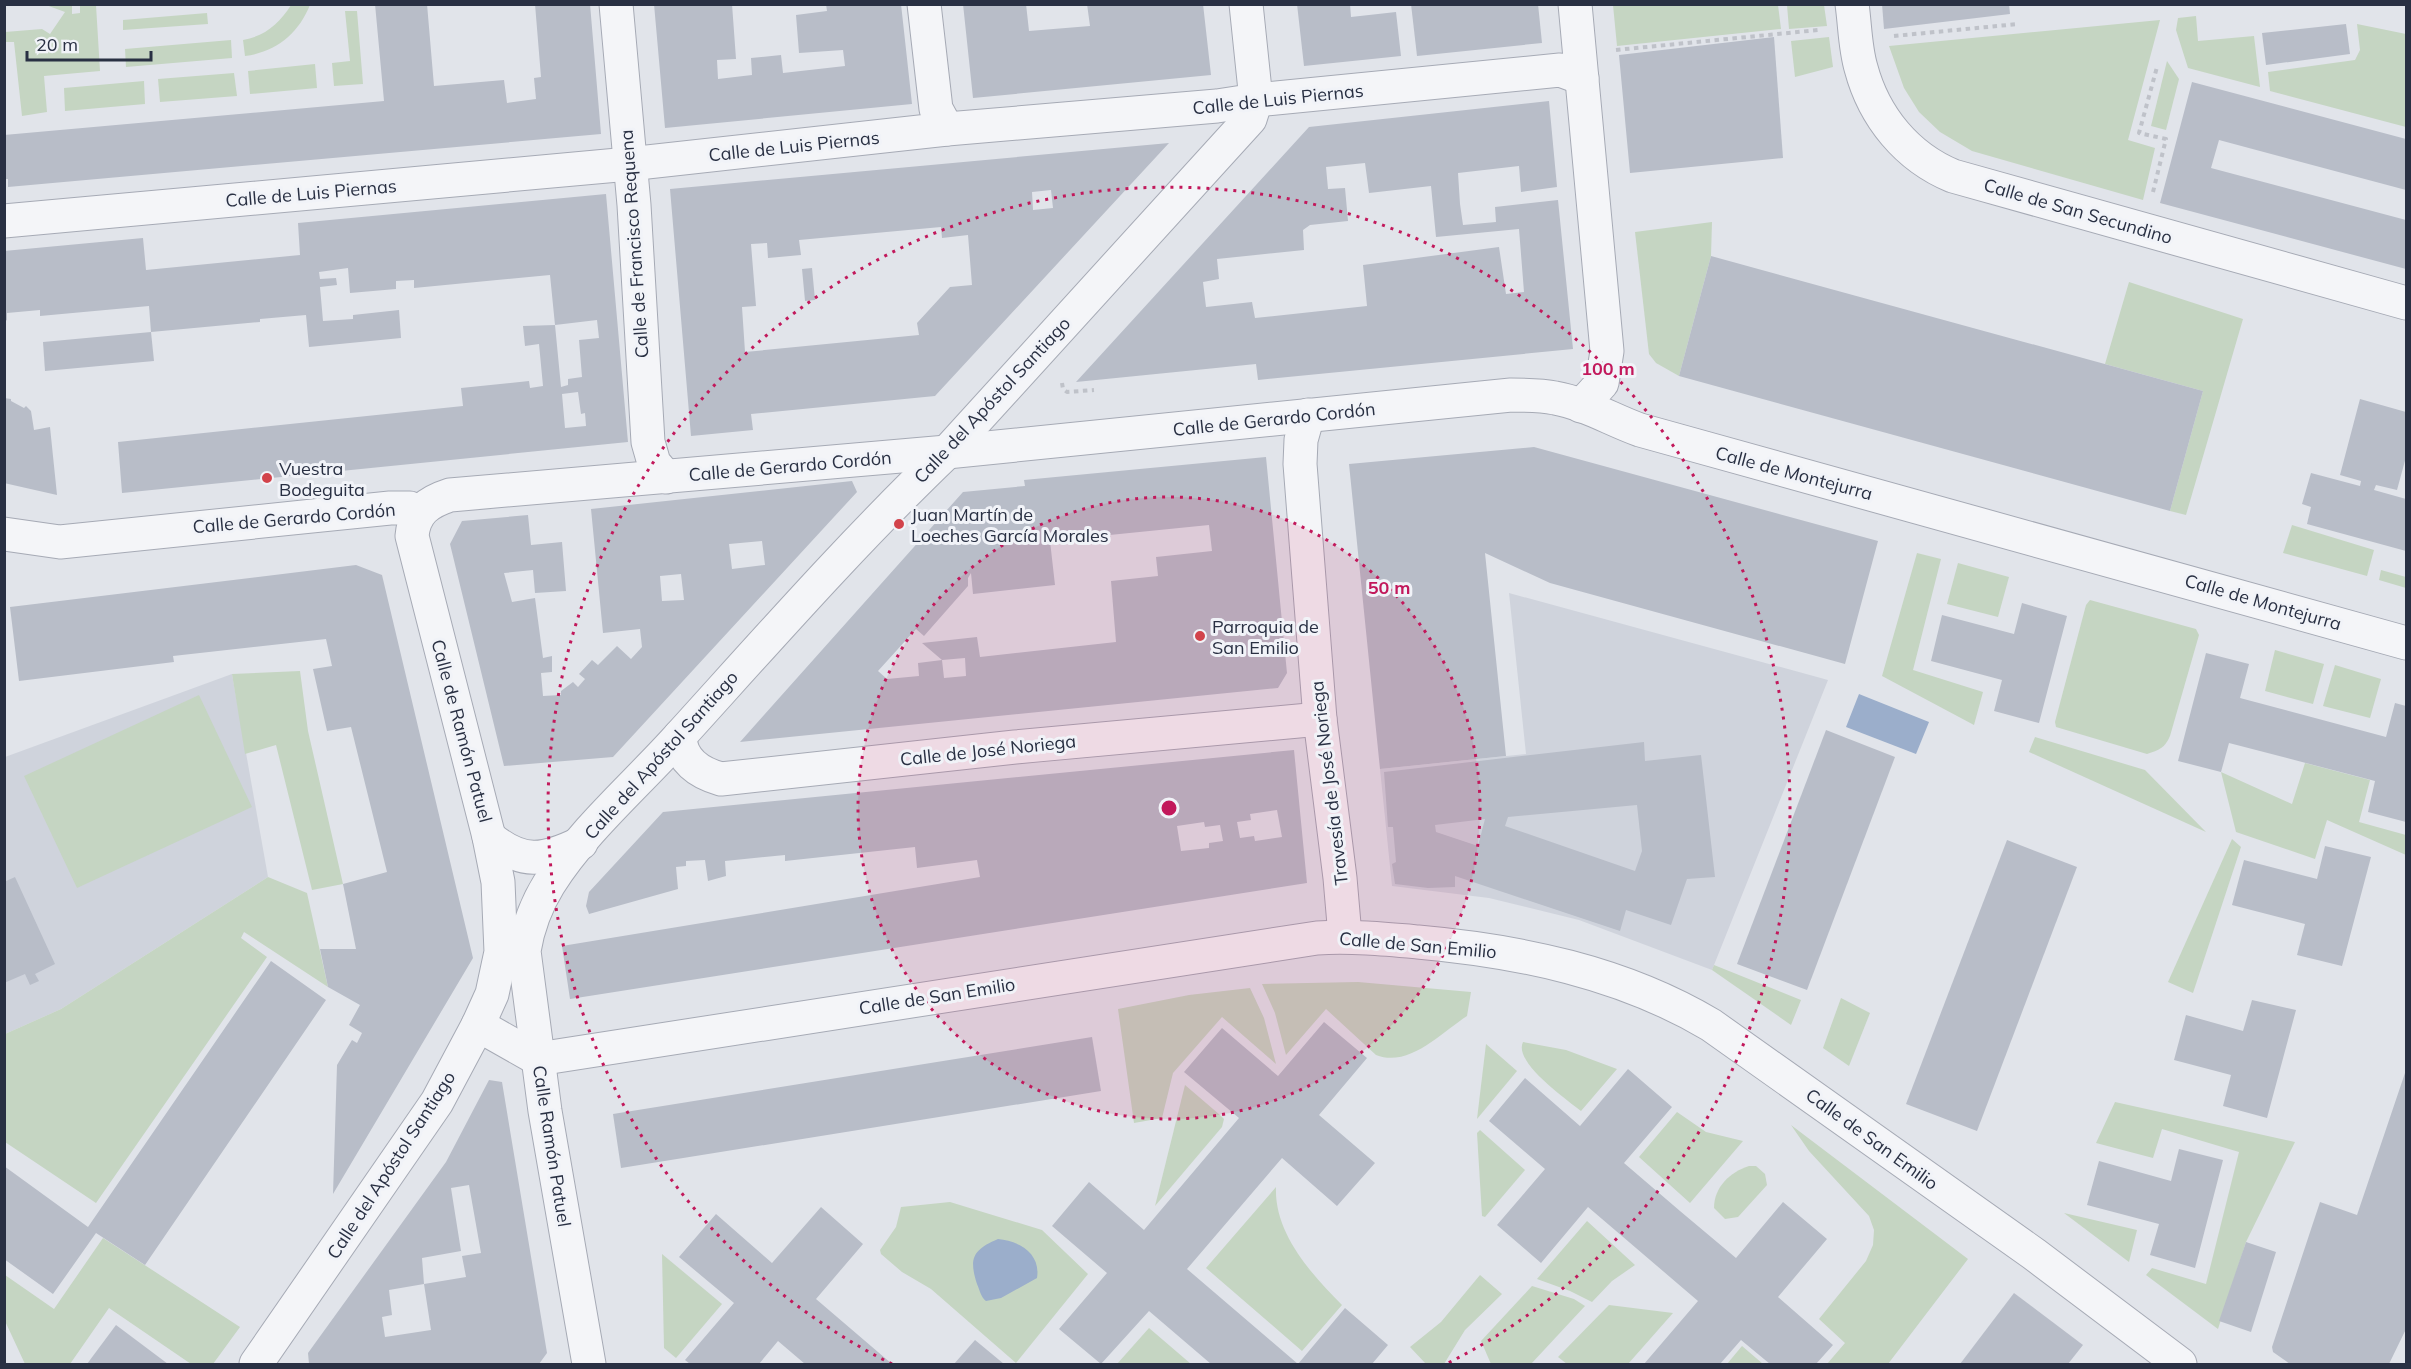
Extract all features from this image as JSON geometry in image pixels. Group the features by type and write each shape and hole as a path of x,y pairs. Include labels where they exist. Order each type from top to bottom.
{"street":[{"name":"Calle de Francisco Requena","path":"616,4 634,205 648,442 654,463 666,477"},
{"path":"924,4 936,110 947,129"},
{"path":"1246,4 1256,100"},
{"path":"1575,4 1607,351 1602,383 1581,406"},
{"name":"Calle de San Secundino","path":"1852,4 1861,69 1880,113 1904,146 1929,166 1953,176 2406,303"},
{"name":"Calle de Luis Piernas","path":"4,221 629,164 947,129 1217,106 1581,66"},
{"name":"Calle del Apóstol Santiago","path":"528,928 550,882 581,843 680,736 712,697 900,497 947,452 1250,119 1256,100"},
{"name":"Calle de Gerardo Cordón","path":"4,534 60,542 390,508 410,508 419,512 433,500 450,495 947,452 1512,395 1556,398 1581,406"},
{"name":"Calle de Montejurra","path":"1581,406 1640,430 2406,643"},
{"name":"Travesía de José Noriega","path":"1308,416 1301,440 1300,464 1320,719 1341,878 1345,936"},
{"name":"Calle de Ramón Patuel","path":"419,512 413,523 414,544 489,837 498,882 501,952"},
{"name":"Calle de José Noriega","path":"680,736 683,755 707,775 721,778 1015,747 1320,719"},
{"name":"Calle del Apóstol Santiago","path":"489,837 511,854 529,858 553,855 581,843"},
{"name":"Calle Ramón Patuel","path":"528,928 524,951 538,1059 589,1365"},
{"name":"Calle de San Emilio","path":"538,1059 1234,949 1345,936 1481,948 1532,957 1598,976 1690,1012 1748,1050 2034,1254 2180,1365"},
{"name":"Calle del Apóstol Santiago","path":"256,1365 418,1131 478,1025 492,994 501,952"},
{"path":"478,1025 538,1059"}],"path":[{"path":"1893,36 2018,24"},
{"path":"1581,66 1786,33"},
{"path":"2152,195 2166,139 2139,133 2157,67"},
{"path":"1069,375 1062,384 1067,392 1094,390"}],"shaded area":[{"path":"1509,593 1828,680 1712,970 1579,920 1489,898 1392,886 1380,769 1526,754"},
{"path":"232,674 268,877 61,1009 5,1034 5,757"}],"green space":[{"path":"46,5 72,5 72,14 80,13 80,5 96,5 100,71 44,76 47,112 22,116 14,42 5,42 5,32 42,29 50,34 65,12"},
{"path":"291,5 310,5 292,33 276,46 245,56 243,40 258,36 271,28"},
{"path":"1613,5 1778,5 1781,29 1617,46"},
{"path":"1787,5 1824,5 1827,26 1789,29"},
{"path":"345,11 357,11 363,84 334,86 332,63 350,61"},
{"path":"207,13 208,24 123,30 123,20"},
{"path":"2196,16 2198,41 2254,36 2260,87 2188,68 2176,30 2178,18"},
{"path":"2160,20 2128,140 2155,148 2143,200 1972,151 1940,132 1919,112 1904,88 1889,46"},
{"path":"2357,24 2406,34 2406,127 2270,91 2268,72 2355,60 2360,50"},
{"path":"1829,37 1833,67 1795,77 1791,41"},
{"path":"231,40 232,58 126,67 125,49"},
{"path":"2167,61 2179,79 2166,130 2151,126"},
{"path":"315,64 317,88 250,94 248,71"},
{"path":"234,73 237,96 160,102 158,79"},
{"path":"144,81 145,104 65,111 64,88"},
{"path":"1712,222 1711,256 1679,376 1656,363 1649,354 1635,232"},
{"path":"2129,282 2243,319 2186,515 2170,511 2203,391 2105,364"},
{"path":"2292,525 2374,550 2367,576 2283,553"},
{"path":"1917,553 1941,559 1913,670 1983,692 1974,725 1882,676"},
{"path":"1958,563 2009,577 1998,617 1947,604"},
{"path":"2381,570 2406,577 2406,588 2379,580"},
{"path":"2090,600 2196,629 2199,635 2170,736 2164,746 2155,751 2147,754 2056,727 2055,722 2086,605"},
{"path":"2275,650 2324,664 2313,704 2265,691"},
{"path":"2335,665 2381,679 2370,718 2323,706"},
{"path":"300,671 308,731 343,884 312,890 276,745 245,754 232,674"},
{"path":"199,695 252,807 77,888 24,776"},
{"path":"2035,737 2145,770 2206,832 2029,752"},
{"path":"2305,763 2370,780 2359,822 2406,835 2406,855 2327,820 2315,859 2236,832 2221,772 2292,804"},
{"path":"2232,839 2241,847 2193,993 2168,982"},
{"path":"268,877 307,893 328,987 244,932 241,938 267,957 96,1203 5,1142 5,1034 61,1009"},
{"path":"1714,965 1801,1000 1791,1025 1712,970"},
{"path":"1358,982 1471,992 1467,1016 1424,1047 1400,1057 1388,1058 1376,1055 1326,1009 1286,1055 1275,1013 1262,984"},
{"path":"1250,988 1264,1018 1276,1064 1222,1017 1173,1073 1162,1118 1134,1123 1118,1009 1189,995"},
{"path":"1841,998 1870,1013 1849,1066 1823,1048"},
{"path":"1523,1042 1566,1050 1617,1069 1581,1111 1553,1089 1533,1069 1522,1050"},
{"path":"1486,1044 1517,1071 1477,1119"},
{"path":"1185,1085 1224,1119 1222,1127 1155,1206"},
{"path":"2115,1102 2295,1142 2246,1242 2218,1329 2146,1275 2152,1268 2206,1284 2239,1152 2162,1129 2153,1158 2096,1143"},
{"path":"1677,1112 1706,1132 1743,1141 1690,1203 1639,1157"},
{"path":"1791,1125 1968,1259 1888,1364 1827,1364 1845,1343 1819,1319 1866,1261 1873,1245 1874,1230 1869,1216 1809,1151"},
{"path":"1480,1130 1525,1170 1485,1217 1482,1216 1477,1133"},
{"path":"1749,1166 1756,1166 1765,1174 1767,1185 1738,1217 1725,1219 1714,1208 1717,1193 1724,1181"},
{"path":"1276,1187 1277,1204 1288,1236 1307,1266 1342,1305 1302,1351 1206,1268"},
{"path":"950,1202 1042,1230 1088,1274 1016,1363 931,1289 902,1272 881,1254 880,1250 896,1227 901,1207"},
{"path":"2064,1213 2137,1230 2129,1262"},
{"path":"1587,1221 1635,1265 1612,1281 1592,1302 1537,1279"},
{"path":"103,1238 240,1327 213,1364 191,1364 109,1308 70,1364 25,1364 5,1321 5,1275 54,1309"},
{"path":"662,1254 722,1304 676,1358 664,1348"},
{"path":"1480,1275 1502,1294 1465,1330 1444,1364 1426,1364 1410,1347 1441,1322"},
{"path":"1532,1286 1574,1299 1585,1306 1531,1364 1491,1364 1481,1341"},
{"path":"1609,1305 1673,1313 1628,1364 1567,1364 1558,1357"},
{"path":"1149,1328 1191,1364 1117,1364"},
{"path":"1742,1346 1763,1364 1727,1364"}],"water":[{"path":"1859,694 1929,722 1916,754 1846,727"},
{"path":"998,1239 1014,1242 1032,1255 1036,1262 1037,1278 1001,1298 986,1301 977,1284 973,1262 978,1251"}],"building":[{"path":"375,4 427,4 434,86 504,80 507,103 536,99 534,78 541,77 535,4 590,4 601,134 8,187 8,179 4,179 4,135 384,101"},
{"path":"654,4 732,4 736,59 717,60 718,79 752,75 751,58 781,55 783,73 845,66 843,50 799,53 796,15 827,11 826,4 901,4 912,104 665,128"},
{"path":"963,4 1026,4 1029,31 1090,26 1087,4 1203,4 1211,75 973,98"},
{"path":"1297,4 1350,4 1351,17 1396,12 1401,56 1304,66"},
{"path":"1411,4 1538,4 1542,43 1417,56"},
{"path":"1882,4 2009,4 2010,14 1884,29"},
{"path":"2346,24 2350,54 2266,65 2262,33"},
{"path":"1774,37 1783,158 1630,173 1619,55"},
{"path":"2192,82 2406,139 2406,190 2219,140 2211,168 2406,220 2406,269 2160,203"},
{"path":"1549,101 1557,187 1521,192 1519,166 1458,173 1460,204 1463,225 1496,222 1495,207 1558,200 1573,349 1258,380 1256,364 1076,382 1309,127","holes":["1365,163 1369,193 1431,186 1436,237 1519,229 1524,292 1506,294 1499,247 1363,265 1367,306 1255,318 1252,302 1206,307 1203,282 1219,279 1217,259 1304,250 1303,230 1310,225 1348,221 1345,188 1328,189 1326,167"]},
{"path":"1169,143 935,396 751,414 753,430 691,436 670,189","holes":["1051,190 1053,208 1033,210 1032,192","941,227 942,238 968,235 972,285 950,287 917,323 919,335 745,352 742,307 756,306 751,244 767,243 768,258 801,255 799,240"]},
{"path":"606,194 628,442 122,493 118,442 463,406 461,388 529,381 530,388 543,386 539,344 525,346 523,326 555,325 550,275 414,288 414,280 396,281 396,289 350,293 348,268 319,272 320,279 336,278 337,285 320,287 323,321 353,319 353,315 399,310 401,338 309,347 306,315 260,319 260,322 151,332 149,306 40,316 40,310 7,313 7,320 4,322 4,251 143,238 146,270 300,255 298,223","holes":["597,320 599,338 579,340 582,377 568,379 568,385 561,387 555,325","578,392 581,414 585,413 586,426 565,428 562,394"]},
{"path":"1711,256 2203,391 2170,511 1679,376"},
{"path":"812,268 815,300 805,301 802,269"},
{"path":"151,332 154,361 45,371 43,342"},
{"path":"4,398 11,399 24,408 26,406 31,411 34,430 50,427 57,495 4,483"},
{"path":"2360,399 2406,412 2406,457 2397,490 2376,485 2374,490 2406,499 2406,551 2307,524 2311,507 2302,504 2311,473 2360,486 2361,481 2340,475"},
{"path":"1534,447 1878,541 1845,664 1550,583 1485,553 1506,756 1380,769 1349,464"},
{"path":"1266,457 1287,673 1278,688 740,742 963,492 1025,486 1024,480","holes":["1209,525 1212,551 1156,557 1158,576 1111,581 1116,642 980,657 977,637 922,643 942,660 918,663 919,676 887,679 878,671 916,629 924,636 968,586 971,573 973,594 1055,585 1050,541","965,658 966,676 944,678 942,660"]},
{"path":"852,481 857,492 613,757 504,766 450,544 462,521 528,515 531,545 562,542 566,591 535,593 533,570 504,573 512,602 535,598 543,658 552,656 552,672 541,673 543,696 561,695 561,691 573,682 578,687 585,679 579,674 592,660 598,665 617,646 631,659 642,647 640,629 603,633 591,509","holes":["762,541 765,565 732,569 729,544","681,574 684,600 662,601 660,576"]},
{"path":"356,565 382,575 473,958 333,1194 337,1065 352,1040 357,1043 362,1033 349,1025 360,1005 328,987 320,949 356,949 343,884 387,872 351,727 327,731 313,669 332,666 326,639 173,656 174,662 19,681 10,607"},
{"path":"2022,603 2067,616 2039,723 1994,711 2002,680 1931,661 1942,615 2014,634"},
{"path":"2206,653 2249,664 2240,698 2386,737 2395,703 2406,706 2406,822 2368,812 2375,781 2229,743 2221,772 2178,761"},
{"path":"1826,730 1895,757 1807,990 1737,964"},
{"path":"1644,742 1645,761 1701,755 1715,877 1687,879 1671,925 1626,910 1620,931 1455,876 1455,887 1428,888 1395,884 1392,864 1396,862 1393,827 1388,827 1384,772","holes":["1637,805 1642,851 1635,871 1505,826 1508,817","1485,819 1478,846 1436,832 1435,825"]},
{"path":"1294,750 1307,883 570,999 562,946 980,877 977,860 917,868 915,847 785,861 785,855 725,861 726,876 708,881 705,860 686,861 686,866 676,867 678,889 589,914 586,906 589,892 663,812","holes":["1277,810 1282,837 1255,841 1254,836 1240,838 1237,822 1251,820 1250,814","1204,822 1205,827 1220,825 1223,841 1209,843 1209,848 1181,851 1177,826"]},
{"path":"2007,840 2077,867 1977,1131 1906,1104"},
{"path":"2325,846 2371,857 2342,966 2297,955 2305,924 2232,905 2244,860 2317,879"},
{"path":"15,877 55,964 35,974 39,981 30,985 25,974 4,983 4,882"},
{"path":"271,961 326,1000 145,1265 96,1233 53,1294 4,1259 4,1166 88,1227"},
{"path":"2252,1000 2296,1010 2267,1118 2223,1106 2231,1075 2174,1060 2186,1015 2243,1031"},
{"path":"1324,1022 1367,1058 1319,1115 1375,1163 1337,1206 1282,1158 1187,1269 1298,1364 1211,1364 1149,1311 1101,1364 1059,1329 1107,1273 1052,1226 1089,1182 1144,1230 1239,1118 1184,1072 1222,1028 1278,1076"},
{"path":"1092,1037 1101,1091 621,1168 613,1114"},
{"path":"1628,1069 1672,1107 1624,1163 1680,1211 1736,1258 1783,1202 1827,1239 1778,1297 1833,1345 1816,1364 1770,1364 1741,1340 1720,1364 1644,1364 1698,1301 1588,1207 1541,1263 1497,1225 1545,1169 1489,1121 1525,1078 1580,1126"},
{"path":"2406,1070 2406,1329 2389,1364 2290,1364 2273,1352 2272,1347 2320,1202 2357,1215"},
{"path":"489,1080 502,1082 547,1353 539,1364 309,1364 308,1353 446,1162","holes":["469,1185 481,1253 462,1256 466,1277 424,1284 422,1258 461,1251 451,1188","424,1284 431,1330 385,1337 382,1317 392,1315 389,1290"]},
{"path":"2179,1149 2223,1160 2195,1268 2150,1255 2159,1224 2087,1205 2099,1161 2171,1181"},
{"path":"821,1207 863,1244 816,1299 892,1364 805,1364 778,1341 759,1364 690,1364 685,1360 734,1303 679,1257 716,1214 772,1263"},
{"path":"2246,1242 2276,1252 2251,1332 2219,1321"},
{"path":"2014,1293 2083,1345 2068,1364 1960,1364"},
{"path":"1345,1308 1388,1345 1372,1364 1298,1364"},
{"path":"116,1325 168,1364 87,1364"},
{"path":"975,1340 1004,1364 954,1364"}],"place":[{"name":"Vuestra Bodeguita","path":"267,478"},
{"name":"Juan Martín de Loeches García Morales","path":"899,524"},
{"name":"Parroquia de San Emilio","path":"1200,636"}]}
